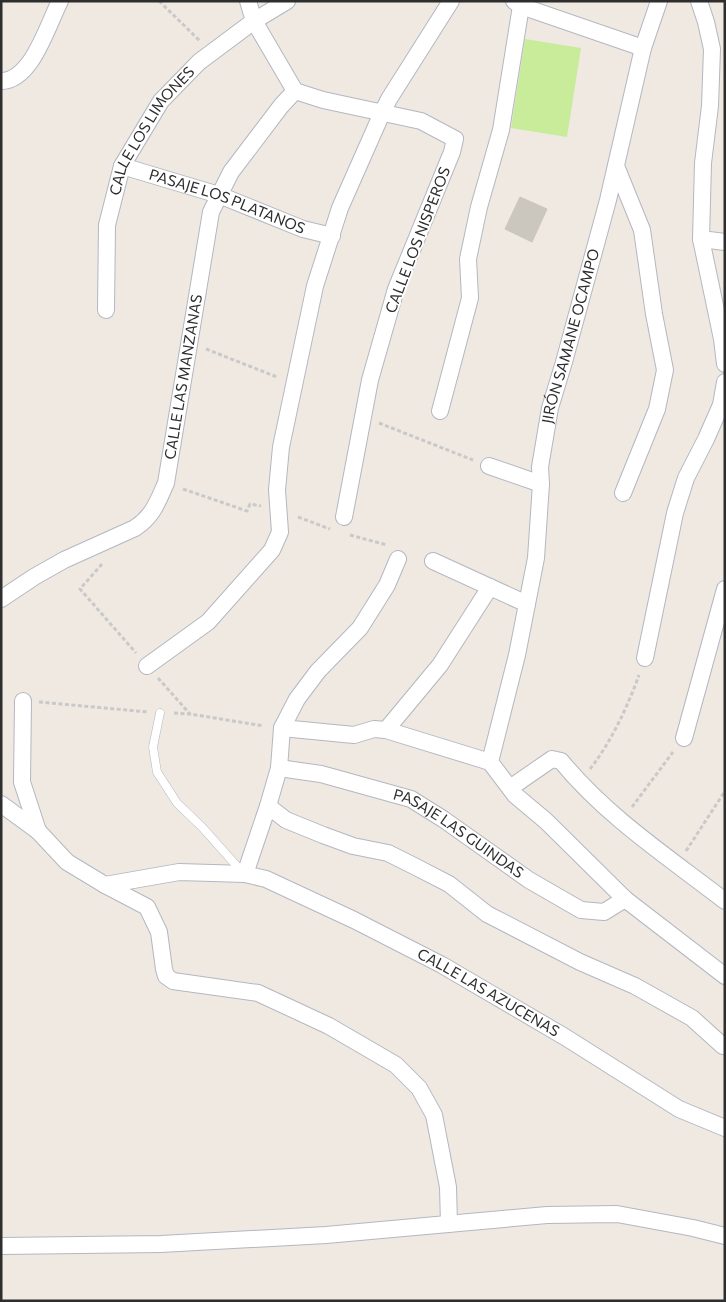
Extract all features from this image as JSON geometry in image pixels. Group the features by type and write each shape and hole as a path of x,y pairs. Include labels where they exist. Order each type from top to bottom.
{"street":[{"path":"1,81 15,77 25,70 32,60 60,1"},
{"path":"248,1 254,21 295,91 323,100 382,112"},
{"name":"CALLE LOS LIMONES","path":"106,310 107,225 122,166 161,102 199,62 254,21 287,1"},
{"path":"147,666 208,622 272,550 280,532 278,490 281,447 316,286 340,208 382,112 451,1"},
{"name":"JIRÓN SAMANE OCAMPO","path":"490,762 517,655 536,558 541,484 540,467 550,408 616,166 643,48 659,1"},
{"path":"700,1 712,49 710,106 703,163 702,239 722,339 725,364"},
{"path":"440,411 470,298 468,260 479,207 501,130 517,4 643,48"},
{"name":"CALLE LAS MANZANAS","path":"1,599 49,568 135,528 145,521 154,510 166,483 210,212 231,172 281,106 295,91"},
{"name":"CALLE LOS NISPEROS","path":"344,517 370,380 396,289 452,152 454,139 446,132 421,121 382,112"},
{"name":"PASAJE LOS PLATANOS","path":"122,166 219,195 303,230 332,236"},
{"path":"616,166 642,230 654,314 665,370 657,409 623,492"},
{"path":"702,239 725,242"},
{"path":"645,658 675,513 686,478 706,439 720,405 725,382"},
{"path":"489,466 541,484"},
{"path":"245,874 279,768 282,728 296,699 318,671 360,628 387,585 398,559"},
{"path":"433,561 527,604"},
{"path":"386,730 440,665 490,587"},
{"path":"684,738 725,589"},
{"path":"23,701 22,782 38,831"},
{"path":"282,728 354,735 374,729 386,730 490,762 510,788 625,899 725,976"},
{"path":"510,788 552,759 561,761 580,784 621,822 725,901"},
{"name":"PASAJE LAS GUINDAS","path":"279,768 321,774 411,799 443,818 529,880 581,910 604,912 625,899"},
{"path":"1,804 38,831 67,862 147,906 160,932 166,976 173,982 258,993 338,1031 396,1066 419,1088 434,1115 448,1187 449,1224"},
{"path":"268,806 286,820 323,836 353,846 388,853 449,884 487,914 580,962 635,986 692,1018 723,1046"},
{"name":"CALLE LAS AZUCENAS","path":"105,884 179,872 245,874 266,879 442,965 565,1036 679,1109 725,1128"},
{"path":"1,1246 161,1244 326,1234 547,1215 618,1214 725,1236"}],"lane":[{"path":"160,713 153,748 158,772 177,803 245,874"}],"path":[{"path":"159,1 211,52"},
{"path":"190,343 296,384"},
{"path":"364,418 489,466"},
{"path":"580,784 603,753 634,688 645,658"},
{"path":"23,701 190,714 282,728"},
{"path":"621,822 684,738"},
{"path":"677,864 725,791"}],"green space":[{"path":"525,39 581,48 567,137 511,128"}],"building":[{"path":"520,197 547,209 532,242 505,229"}]}
